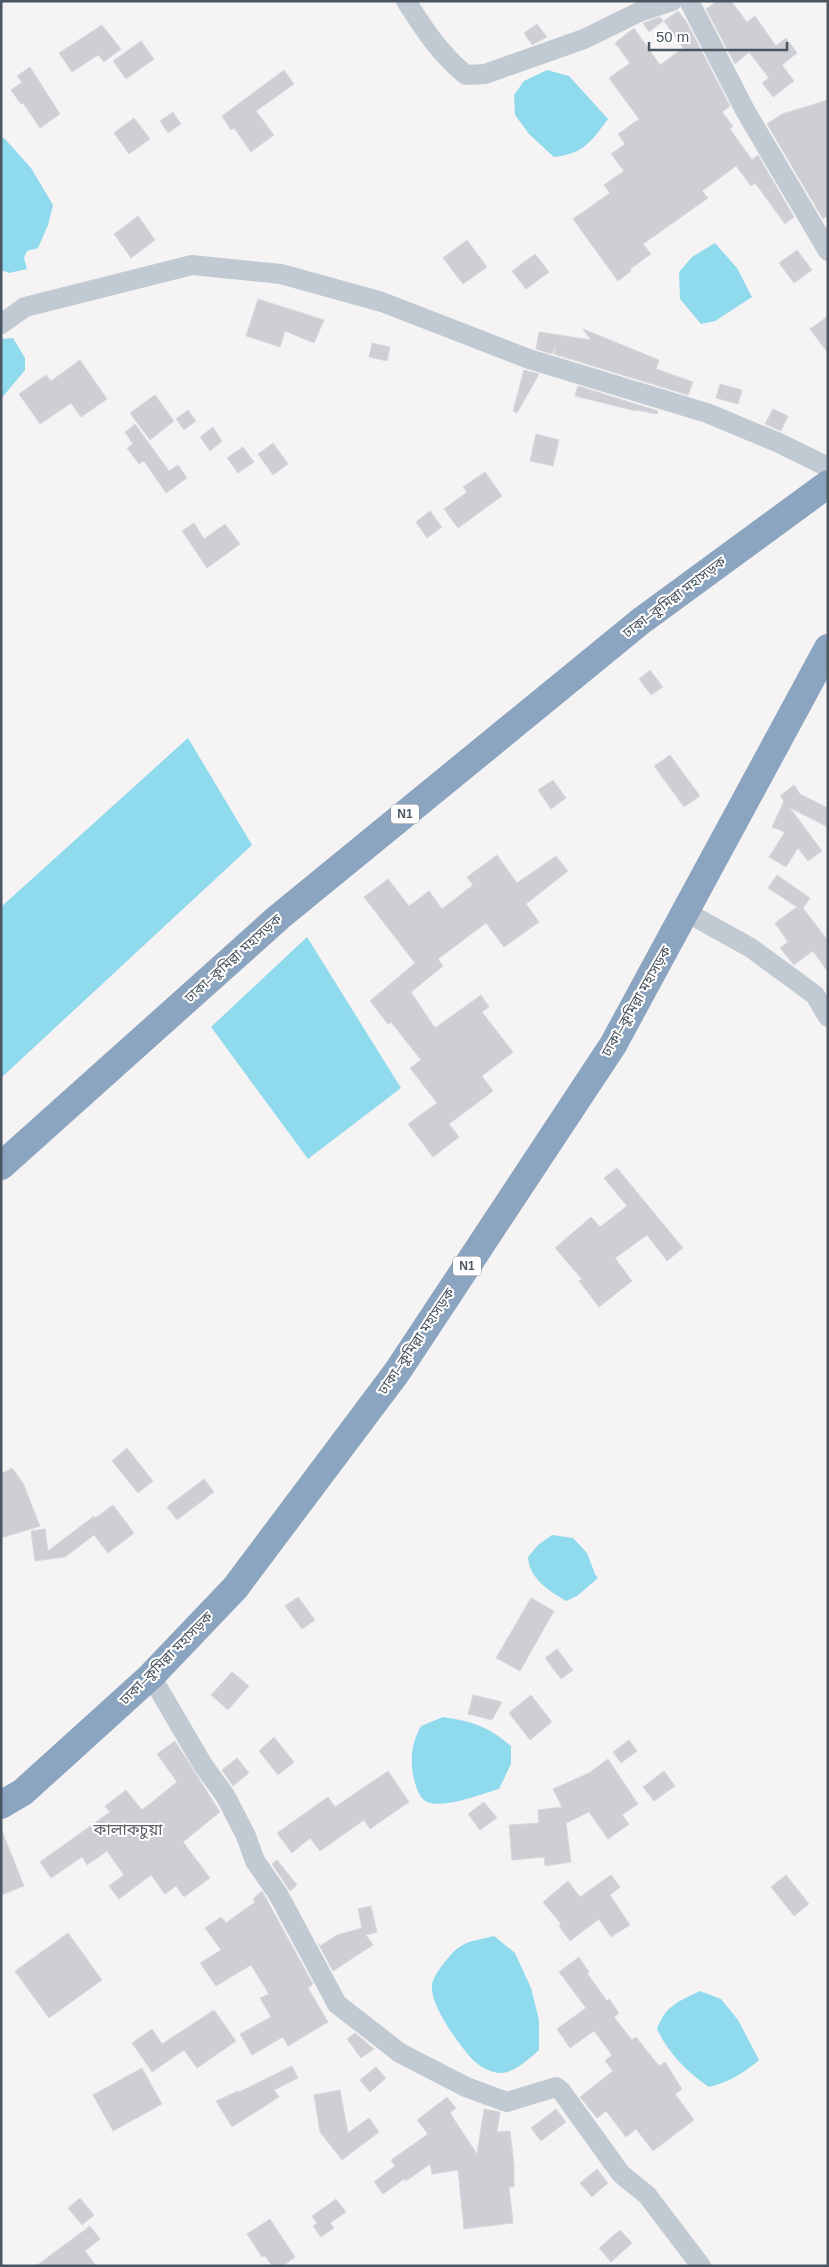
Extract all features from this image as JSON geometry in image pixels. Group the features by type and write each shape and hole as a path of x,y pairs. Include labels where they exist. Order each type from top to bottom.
{"highway":[{"name":"ঢাকা–কুমিল্লা মহাসড়ক","path":"1,1166 279,917 641,621 828,484"},
{"name":"ঢাকা–কুমিল্লা মহাসড়ক","path":"1,1805 23,1792 151,1676 235,1588 397,1372 613,1045 826,654"}],"street":[{"path":"406,1 422,26 453,65 466,75 485,74 584,39 639,12 672,1"},
{"path":"689,1 746,112 828,251"},
{"path":"1,324 25,307 192,265 281,274 382,302 529,359 707,413 779,443 828,468"},
{"path":"686,912 751,948 816,995 828,1016"},
{"path":"151,1676 203,1765 226,1797 246,1836 255,1861 278,1894 338,2004 400,2053 466,2087 507,2102 556,2087 562,2092 621,2174 647,2195 701,2266"}],"water":[{"path":"547,70 569,76 608,119 586,146 572,153 554,157 529,134 515,115 514,95 524,81"},
{"path":"1,137 31,168 53,205 48,225 38,248 27,251 24,258 27,269 9,273 1,270"},
{"path":"715,243 737,268 752,297 715,321 701,324 680,299 679,272 692,257"},
{"path":"13,338 25,358 25,370 1,399 1,339"},
{"path":"188,738 252,845 1,1078 1,907"},
{"path":"307,937 401,1088 308,1159 211,1027"},
{"path":"552,1535 573,1538 587,1553 598,1578 577,1596 566,1601 541,1583 529,1565 528,1557 538,1545"},
{"path":"443,1717 480,1726 511,1746 511,1764 499,1789 443,1804 427,1802 421,1797 413,1775 412,1756 414,1744 421,1726"},
{"path":"494,1936 515,1953 531,1988 539,2020 539,2050 516,2068 501,2073 483,2067 468,2055 447,2025 435,2003 432,1993 432,1985 436,1975 457,1949 469,1942"},
{"path":"700,1991 721,1999 738,2020 759,2060 736,2076 709,2087 679,2061 661,2038 657,2029 664,2014 669,2009"}],"building":[{"path":"717,1 731,1 747,22 755,16 776,46 786,38 797,53 782,65 794,81 773,97 762,83 769,78 749,52 735,64 706,9"},
{"path":"678,11 686,21 730,106 722,112 733,126 730,129 752,160 758,155 794,217 785,224 755,183 751,186 736,166 702,191 708,198 643,244 651,254 630,269 631,271 618,281 573,219 610,193 604,185 624,171 611,154 625,144 618,134 639,119 609,78 630,63 615,43 634,28 660,65 683,48 664,21"},
{"path":"660,17 663,21 649,32 643,23"},
{"path":"537,24 547,37 532,45 524,33"},
{"path":"102,25 121,49 104,62 98,55 72,72 59,53"},
{"path":"141,41 154,59 126,79 113,61"},
{"path":"30,67 60,114 40,128 23,103 21,104 11,90 22,82 17,76"},
{"path":"284,70 294,84 256,111 274,135 251,152 234,128 231,130 222,116"},
{"path":"828,100 828,215 823,219 767,124 782,114"},
{"path":"173,112 181,124 168,133 160,121"},
{"path":"134,118 150,139 129,154 114,133"},
{"path":"138,216 155,240 131,258 114,234"},
{"path":"467,240 487,267 463,284 443,258"},
{"path":"797,250 812,270 794,283 779,263"},
{"path":"535,254 549,272 526,289 512,271"},
{"path":"258,299 324,320 314,343 285,331 280,347 246,336"},
{"path":"828,316 828,353 810,329"},
{"path":"583,329 659,360 656,369 693,382 688,395 554,354 556,347 552,354 536,349 539,332 591,340"},
{"path":"372,343 390,347 387,361 369,357"},
{"path":"80,360 107,399 81,417 71,403 40,424 19,394 46,375 51,381"},
{"path":"524,370 539,374 517,413 513,411"},
{"path":"720,384 742,390 738,404 716,398"},
{"path":"578,386 658,411 657,414 636,411 575,396"},
{"path":"155,395 174,421 150,440 130,413"},
{"path":"773,409 788,416 781,431 765,424"},
{"path":"188,410 196,421 184,430 176,419"},
{"path":"135,424 169,471 178,465 187,478 166,493 144,461 139,464 127,448 133,444 125,432"},
{"path":"213,427 222,441 210,451 200,437"},
{"path":"536,434 559,440 553,466 530,461"},
{"path":"273,443 288,464 273,475 258,454"},
{"path":"243,447 254,462 238,473 227,458"},
{"path":"485,472 502,496 458,528 444,509 467,492 463,487"},
{"path":"430,511 442,527 427,538 416,522"},
{"path":"194,523 204,539 225,524 240,544 207,568 182,531"},
{"path":"650,670 663,687 651,695 639,679"},
{"path":"670,755 700,796 684,807 654,766"},
{"path":"553,780 566,798 551,809 538,790"},
{"path":"794,785 800,794 828,808 828,827 790,808 822,851 808,861 798,848 786,867 769,857 785,832 772,827 784,801 780,796"},
{"path":"497,855 517,883 556,856 568,871 526,904 539,922 504,947 486,923 438,959 443,966 411,992 435,1028 481,995 489,1007 482,1012 513,1052 482,1076 493,1091 449,1124 459,1137 433,1157 408,1124 437,1103 410,1068 421,1060 391,1022 388,1024 370,1001 415,963 364,897 388,879 409,906 429,891 442,909 473,885 467,877"},
{"path":"777,875 810,898 803,908 828,941 828,972 813,951 794,965 780,948 788,942 775,923 797,907 768,888"},
{"path":"617,1168 683,1248 667,1261 647,1235 615,1258 632,1281 599,1307 579,1281 582,1279 555,1248 591,1217 600,1227 627,1206 604,1178"},
{"path":"127,1448 153,1481 138,1493 112,1461"},
{"path":"12,1468 23,1483 40,1526 1,1538 1,1474"},
{"path":"204,1479 214,1492 177,1520 167,1507"},
{"path":"113,1505 134,1533 108,1553 94,1535 65,1557 35,1561 31,1531 45,1529 48,1551 94,1516 95,1518"},
{"path":"298,1597 315,1620 302,1629 285,1606"},
{"path":"531,1598 554,1611 520,1671 496,1658"},
{"path":"557,1649 573,1670 561,1679 545,1658"},
{"path":"232,1672 249,1686 228,1710 211,1695"},
{"path":"473,1695 502,1702 492,1720 468,1714"},
{"path":"531,1695 552,1722 530,1740 509,1713"},
{"path":"274,1737 294,1762 278,1775 259,1751"},
{"path":"629,1740 637,1751 621,1763 613,1752"},
{"path":"175,1741 220,1812 183,1842 210,1878 184,1897 176,1886 165,1894 151,1875 119,1899 109,1886 124,1875 107,1851 87,1865 82,1857 51,1878 40,1862 110,1812 105,1806 126,1790 142,1810 177,1782 157,1754"},
{"path":"237,1758 249,1773 233,1786 222,1770"},
{"path":"608,1759 638,1804 622,1815 629,1824 608,1839 589,1812 566,1823 571,1862 545,1866 544,1857 512,1860 509,1825 539,1823 538,1810 562,1807 553,1789 589,1773"},
{"path":"388,1771 409,1802 370,1829 364,1820 320,1851 310,1838 292,1853 277,1833 328,1797 335,1807"},
{"path":"664,1771 675,1786 654,1801 643,1787"},
{"path":"484,1802 497,1818 480,1830 468,1814"},
{"path":"1,1832 24,1886 1,1895"},
{"path":"277,1860 297,1885 290,1891 272,1864"},
{"path":"611,1875 620,1887 610,1895 630,1925 611,1937 599,1919 570,1941 559,1926 561,1924 543,1902 568,1881 580,1897"},
{"path":"786,1875 809,1904 794,1916 771,1887"},
{"path":"262,1891 313,1984 308,1988 328,2022 288,2046 283,2037 252,2055 240,2034 271,2017 260,1998 269,1994 251,1965 216,1986 200,1963 221,1950 205,1928 221,1917 226,1923 255,1902 253,1899"},
{"path":"371,1906 377,1932 366,1935 373,1945 333,1971 318,1943 320,1946 337,1935 362,1928 358,1909"},
{"path":"68,1933 102,1980 49,2018 15,1971"},
{"path":"579,1957 589,1972 587,1973 607,2001 609,1999 619,2013 614,2017 632,2040 636,2037 659,2066 665,2062 682,2089 675,2094 694,2120 653,2151 636,2129 626,2137 606,2111 597,2118 580,2097 613,2071 605,2061 612,2055 594,2031 570,2048 557,2029 586,2008 559,1972"},
{"path":"214,2010 236,2041 197,2068 184,2050 152,2072 132,2043 152,2029 162,2044"},
{"path":"355,2033 374,2049 361,2058 347,2039"},
{"path":"292,2066 298,2078 274,2090 279,2097 232,2127 216,2101"},
{"path":"376,2067 386,2078 370,2092 360,2080"},
{"path":"142,2068 162,2104 113,2131 93,2095"},
{"path":"340,2090 348,2133 369,2118 379,2132 342,2160 320,2132 314,2095"},
{"path":"447,2097 456,2108 450,2113 477,2154 484,2109 500,2112 497,2132 510,2131 514,2165 514,2187 509,2187 513,2223 464,2229 458,2170 432,2174 430,2164 383,2194 374,2182 395,2166 391,2160 428,2134 417,2120"},
{"path":"556,2109 566,2122 541,2141 531,2128"},
{"path":"597,2169 608,2183 592,2197 580,2183"},
{"path":"80,2198 94,2215 82,2225 68,2208"},
{"path":"336,2199 346,2212 330,2223 334,2228 321,2237 313,2226 317,2223 312,2216"},
{"path":"270,2219 295,2257 283,2266 272,2266 265,2256 262,2257 247,2234"},
{"path":"90,2226 100,2239 85,2251 96,2266 36,2266"},
{"path":"620,2230 632,2243 611,2262 599,2248"}],"district":[{"name":"কালাকচুয়া","path":"128,1829"}]}
